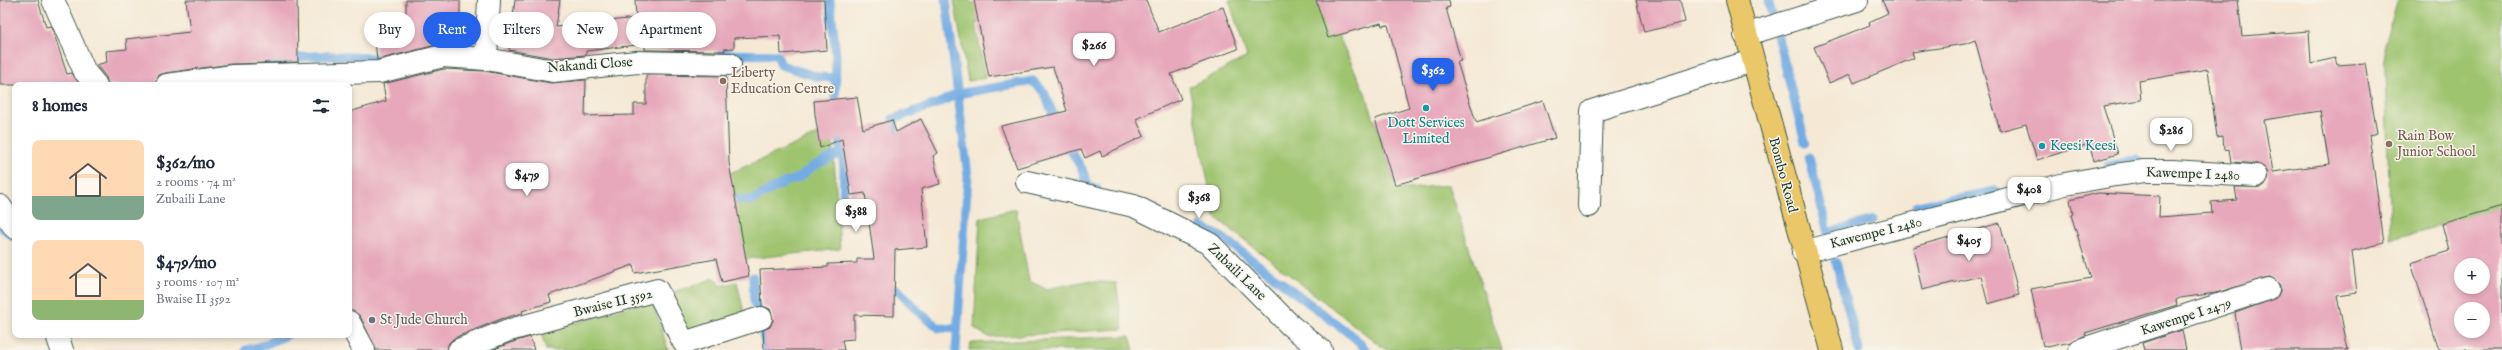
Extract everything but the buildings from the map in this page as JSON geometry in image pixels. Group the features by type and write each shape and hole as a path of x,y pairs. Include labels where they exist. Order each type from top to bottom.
{"main road":[{"name":"Bombo Road","path":"1736,0 1832,350"}],"street":[{"path":"53,0 85,72 93,82"},
{"path":"486,59 489,0"},
{"path":"1745,35 1857,0"},
{"name":"Nakandi Close","path":"189,82 233,76 251,81 379,72 443,56 486,59 554,71 637,62 730,64"},
{"path":"1589,206 1592,111 1752,61"},
{"name":"Kawempe I 2480","path":"1804,252 2065,184 2115,175 2144,171 2172,171 2256,176"},
{"name":"Zubaili Lane","path":"1027,182 1134,206 1210,244 1291,326 1321,350"},
{"path":"0,206 12,224"},
{"name":"Kawempe I 2479","path":"2080,350 2268,289"},
{"name":"Bwaise II 3592","path":"460,350 506,331 657,290 684,343 761,318"},
{"path":"352,328 364,350"},
{"path":"58,338 62,350"}],"green space":[{"path":"954,0 970,0 971,3 982,1 986,21 976,23 985,78 968,81"},
{"path":"1229,0 1322,0 1366,95 1397,190 1449,185 1502,350 1386,350 1215,217 1189,87 1247,57"},
{"path":"2398,0 2502,0 2502,209 2391,239 2384,43"},
{"path":"832,128 840,249 736,260 717,179"},
{"path":"1016,209 1029,281 1046,289 1087,281 1116,283 1123,329 988,337 974,328 980,218"},
{"path":"715,278 720,286 737,282 745,317 683,334 670,293"},
{"path":"652,299 668,350 546,350 541,333"},
{"path":"1130,336 1134,350 969,350 970,343"}],"waterway":[{"path":"830,0 836,55 835,110"},
{"path":"946,0 968,176 956,350"},
{"path":"1768,0 1805,142"},
{"path":"722,54 777,55 781,65 818,77 836,78"},
{"path":"262,69 278,62 313,56 367,58 402,57"},
{"path":"894,134 893,119 939,103 957,94 1033,81 1044,92 1058,126"},
{"path":"838,129 844,167 843,209"},
{"path":"1066,143 1082,169 1088,187 1097,189"},
{"path":"725,198 751,201 783,183 799,178 812,167 842,152"},
{"path":"1809,157 1828,233 1873,220"},
{"path":"2108,166 2136,159 2140,163"},
{"path":"844,177 861,176"},
{"path":"1917,206 1996,191"},
{"path":"0,227 12,236"},
{"path":"1201,227 1223,238 1355,338 1366,350"},
{"path":"1836,262 1859,350"},
{"path":"753,277 754,300 767,350"},
{"path":"897,289 920,313 939,328 957,329"},
{"path":"246,350 259,347 280,338"}],"place":[{"name":"Liberty Education Centre","path":"723,81"},
{"name":"Dott Services Limited","path":"1426,108"},
{"name":"Rain Bow Junior School","path":"2389,144"},
{"name":"Keesi Keesi","path":"2042,146"},
{"name":"St Jude Church","path":"372,320"}]}
